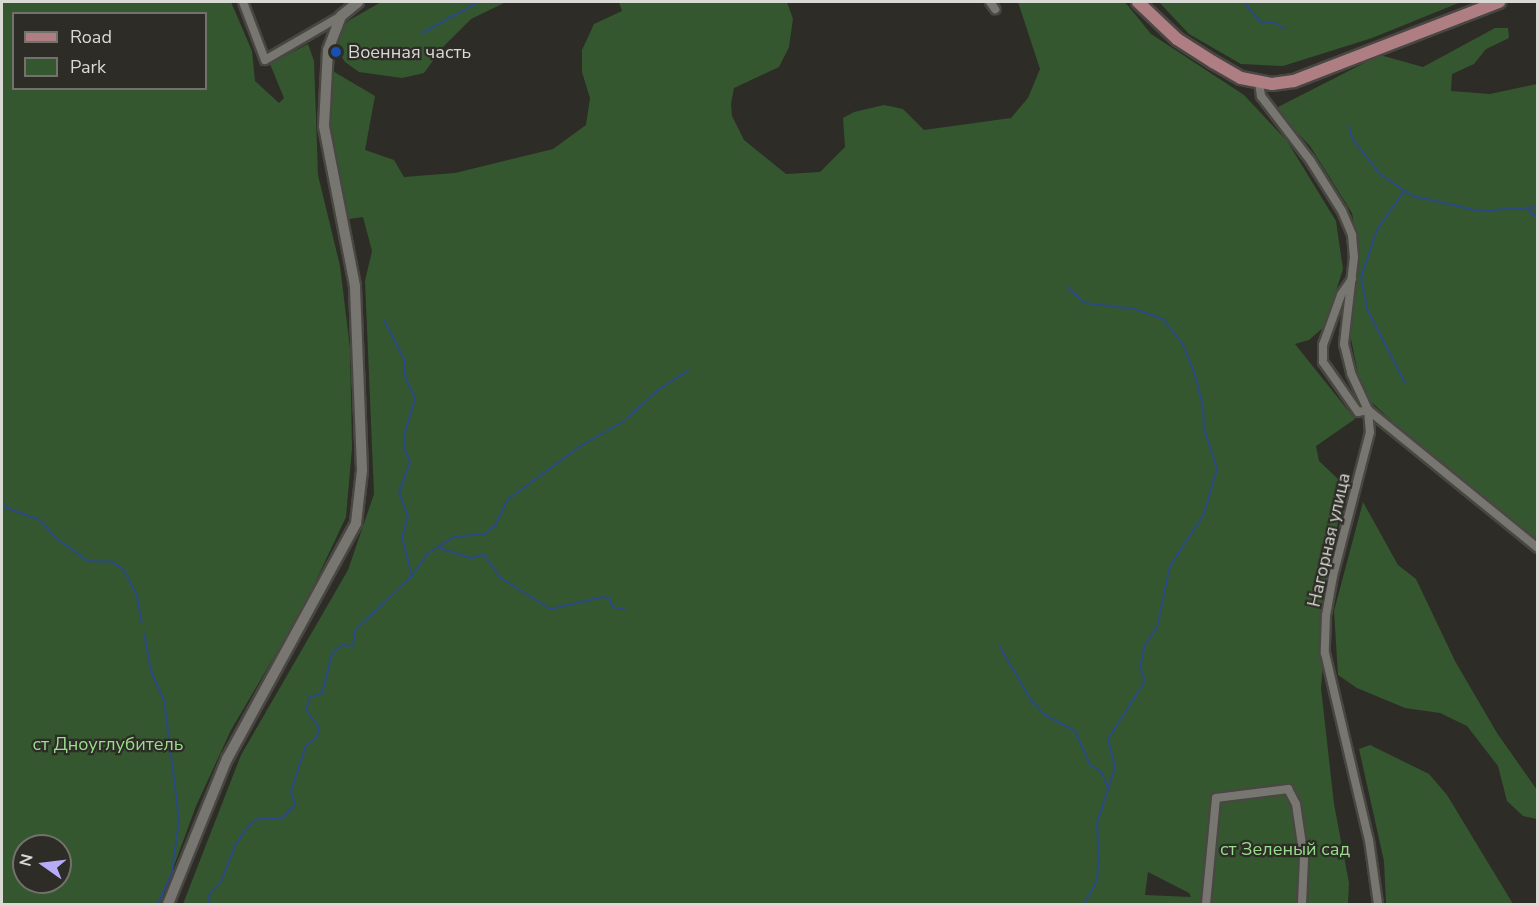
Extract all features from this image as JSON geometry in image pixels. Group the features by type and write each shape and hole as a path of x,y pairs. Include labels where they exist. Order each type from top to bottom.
{"main road":[{"path":"1138,2 1177,39 1241,78 1259,83 1294,81 1499,2"}],"street":[{"path":"243,2 265,60 341,16 358,2"},
{"path":"990,2 995,9"},
{"path":"168,904 226,759 356,522 362,470 355,286 324,126 328,50 341,16"},
{"path":"1259,83 1261,96 1271,112 1311,160 1342,211 1352,235 1352,279 1344,344 1351,373 1368,410 1435,468 1538,548"},
{"path":"1352,279 1341,296 1323,345 1323,362 1358,412 1368,410"},
{"name":"Нагорная улица","path":"1368,410 1370,421 1366,451 1326,615 1326,653 1370,840 1378,904"},
{"path":"1206,904 1216,798 1288,789 1296,804 1304,858 1302,904"}],"green space":[{"name":"ст Дноуглубитель","path":"2,2 231,2 252,51 255,81 279,103 284,98 270,64 308,44 314,61 318,175 340,266 350,348 352,448 346,517 304,606 231,730 196,806 160,904 2,904"},
{"path":"381,2 506,2 471,19 442,48 424,73 402,78 359,72 345,62 338,51 337,39 348,21"},
{"name":"ст Зеленый сад","path":"619,2 787,2 793,19 789,47 779,67 734,88 731,104 732,116 744,140 786,174 820,172 845,147 843,118 854,112 884,105 903,109 924,130 1011,118 1028,98 1040,69 1018,2 1125,2 1151,34 1244,95 1287,141 1336,221 1343,269 1325,326 1309,340 1295,344 1355,419 1316,446 1319,461 1339,480 1342,502 1332,551 1321,688 1334,804 1349,883 1348,904 183,904 241,755 348,570 374,494 365,281 372,251 363,217 349,219 344,209 335,170 329,122 331,70 375,96 365,150 394,160 404,177 455,173 553,149 586,125 590,98 582,72 582,50 594,24 622,11","holes":["1148,872 1189,893 1191,897 1145,895"]},
{"path":"1159,2 1461,2 1372,38 1283,66 1241,64 1189,34"},
{"path":"1495,28 1508,28 1509,38 1486,49 1474,64 1452,74 1451,91 1490,94 1537,84 1537,544 1442,467 1367,398 1360,383 1350,334 1359,250 1352,213 1310,146 1283,118 1278,107 1380,55 1423,67"},
{"path":"1363,502 1398,565 1416,579 1455,661 1497,733 1537,790 1537,819 1523,816 1507,801 1498,766 1467,726 1440,713 1405,708 1357,688 1338,675 1334,611"},
{"path":"1370,745 1429,774 1447,795 1513,904 1386,904 1384,861 1359,749"}],"waterway":[{"path":"422,33 479,2"},
{"path":"1244,2 1261,23 1273,22 1285,29"},
{"path":"1349,126 1352,138 1380,174 1413,196 1479,211 1538,207"},
{"path":"1404,191 1377,230 1361,277 1367,309 1405,383"},
{"path":"1529,210 1538,219"},
{"path":"1066,286 1085,303 1135,309 1163,319 1183,345 1195,375 1203,406 1204,429 1217,469 1204,514 1170,566 1157,627 1145,645 1140,667 1145,681 1108,739 1115,768 1097,823 1099,865 1096,883 1084,904"},
{"path":"384,320 405,361 404,374 415,399 404,434 404,448 410,462 399,492 408,517 402,537 412,576"},
{"path":"208,904 210,893 221,882 235,846 248,826 260,818 282,818 295,805 291,791 306,745 317,737 319,727 306,710 310,697 322,693 332,654 342,645 353,646 355,630 412,576 428,553 454,537 485,534 496,524 507,500 579,447 624,421 658,390 689,370"},
{"path":"2,501 7,508 40,520 55,537 88,561 113,562 124,570 137,596 142,623"},
{"path":"438,547 470,558 484,555 501,578 550,609 603,597 610,599 612,607 624,609"},
{"path":"144,634 151,671 164,700 179,819 172,872 158,904"},
{"path":"1000,647 1031,700 1045,715 1075,731 1090,765 1101,771 1108,788"}],"place":[{"name":"Военная часть","path":"336,52"}]}
